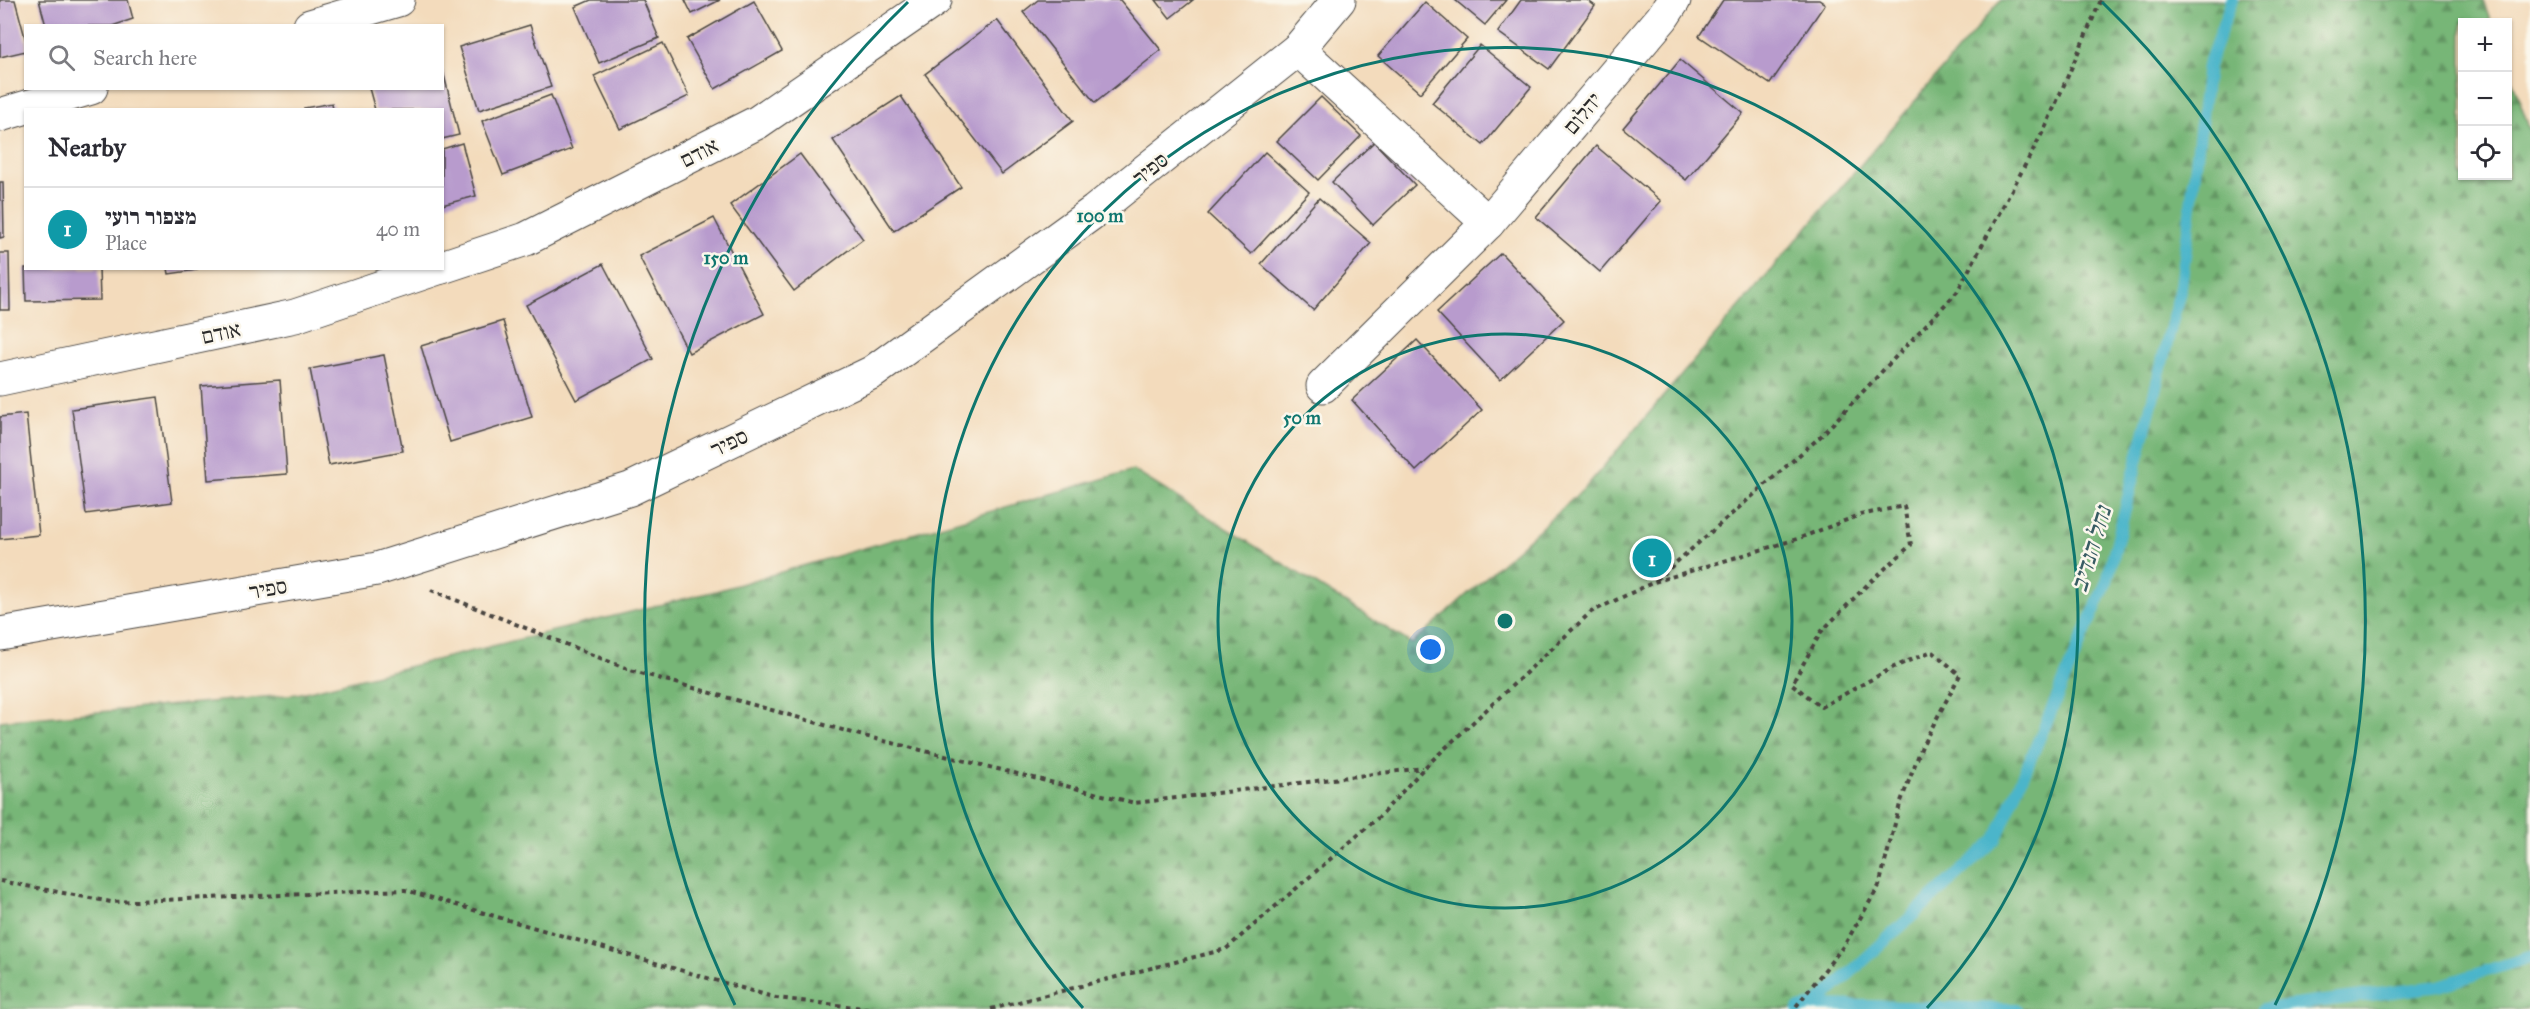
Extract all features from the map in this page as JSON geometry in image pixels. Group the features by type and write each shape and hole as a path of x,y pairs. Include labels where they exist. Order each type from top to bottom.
{"street":[{"path":"317,24 398,0"},
{"name":"אודם","path":"444,267 526,239 758,122 935,0"},
{"name":"ספיר","path":"0,634 377,569 630,489 873,372 1095,211 1298,49 1339,0"},
{"name":"יהלום","path":"1323,386 1488,223 1674,0"},
{"path":"1298,49 1488,223"},
{"path":"0,115 85,90"},
{"name":"אודם","path":"0,379 295,316 434,270"}],"path":[{"path":"1654,582 1821,436 1957,292 2046,126 2101,0"},
{"path":"991,1009 1226,949 1379,817 1424,768 1591,612 1654,582 1797,539 1860,515 1904,506 1911,545 1867,585 1821,632 1792,684 1821,707 1894,667 1932,651 1960,675 1922,746 1900,804 1879,886 1845,944 1794,1009"},
{"path":"377,569 630,670 860,735 1135,802 1424,768"},
{"path":"0,881 111,902 405,890 776,998 872,1009"}],"green space":[{"path":"2001,0 2483,0 2490,18 2458,18 2458,180 2512,180 2512,79 2530,131 2530,1009 0,1009 0,721 297,694 716,591 1133,470 1412,644 1586,487"}],"building":[{"path":"0,0 15,0 24,34 24,51 0,57"},
{"path":"39,0 128,0 133,19 118,24 45,24"},
{"path":"591,0 643,0 659,38 599,63 575,7"},
{"path":"685,0 720,0 692,14"},
{"path":"1038,0 1120,0 1161,50 1095,103 1023,12"},
{"path":"1156,0 1193,0 1170,18"},
{"path":"1455,0 1506,0 1485,25"},
{"path":"1521,0 1587,0 1595,6 1549,69 1498,32"},
{"path":"1723,0 1819,0 1825,4 1770,84 1699,36"},
{"path":"754,1 782,51 715,89 687,39"},
{"path":"1425,2 1467,39 1420,93 1378,56"},
{"path":"997,20 1073,121 1002,174 925,74"},
{"path":"530,25 551,87 479,110 459,47"},
{"path":"663,43 689,96 620,129 594,76"},
{"path":"1480,45 1531,87 1483,145 1432,103"},
{"path":"1680,60 1743,113 1686,180 1623,128"},
{"path":"444,75 459,135 444,139 444,108 374,108 370,90 444,90"},
{"path":"551,95 572,149 503,175 482,121"},
{"path":"901,96 961,187 894,231 833,140"},
{"path":"1321,97 1361,136 1318,180 1277,141"},
{"path":"332,103 333,108 304,108"},
{"path":"1374,142 1415,185 1373,225 1332,182"},
{"path":"462,143 476,196 444,204 444,148"},
{"path":"1596,146 1661,201 1600,272 1536,217"},
{"path":"1265,152 1309,192 1251,254 1208,214"},
{"path":"800,154 863,239 794,291 730,205"},
{"path":"0,182 3,182 4,237 0,238"},
{"path":"1319,198 1371,243 1313,310 1261,264"},
{"path":"714,218 764,314 689,353 639,256"},
{"path":"0,253 9,253 10,310 0,310"},
{"path":"1501,253 1564,320 1500,380 1437,312"},
{"path":"603,264 653,359 576,400 526,305"},
{"path":"25,270 99,270 100,300 26,301"},
{"path":"168,270 197,270 169,274"},
{"path":"503,321 532,417 450,442 421,346"},
{"path":"1417,340 1482,410 1416,471 1352,400"},
{"path":"384,355 403,451 329,465 310,369"},
{"path":"280,380 287,474 208,480 201,386"},
{"path":"158,397 172,502 86,514 72,409"},
{"path":"26,414 39,535 0,539 0,417"}],"waterway":[{"name":"נחל הנדיב","path":"1798,1009 1815,1005 1996,839 2107,581 2181,287 2208,66 2232,0"},
{"path":"2263,1009 2439,986 2530,957"},
{"path":"1815,1005 2016,1009"}],"place":[{"name":"מצפור רועי","path":"1652,558"}]}
